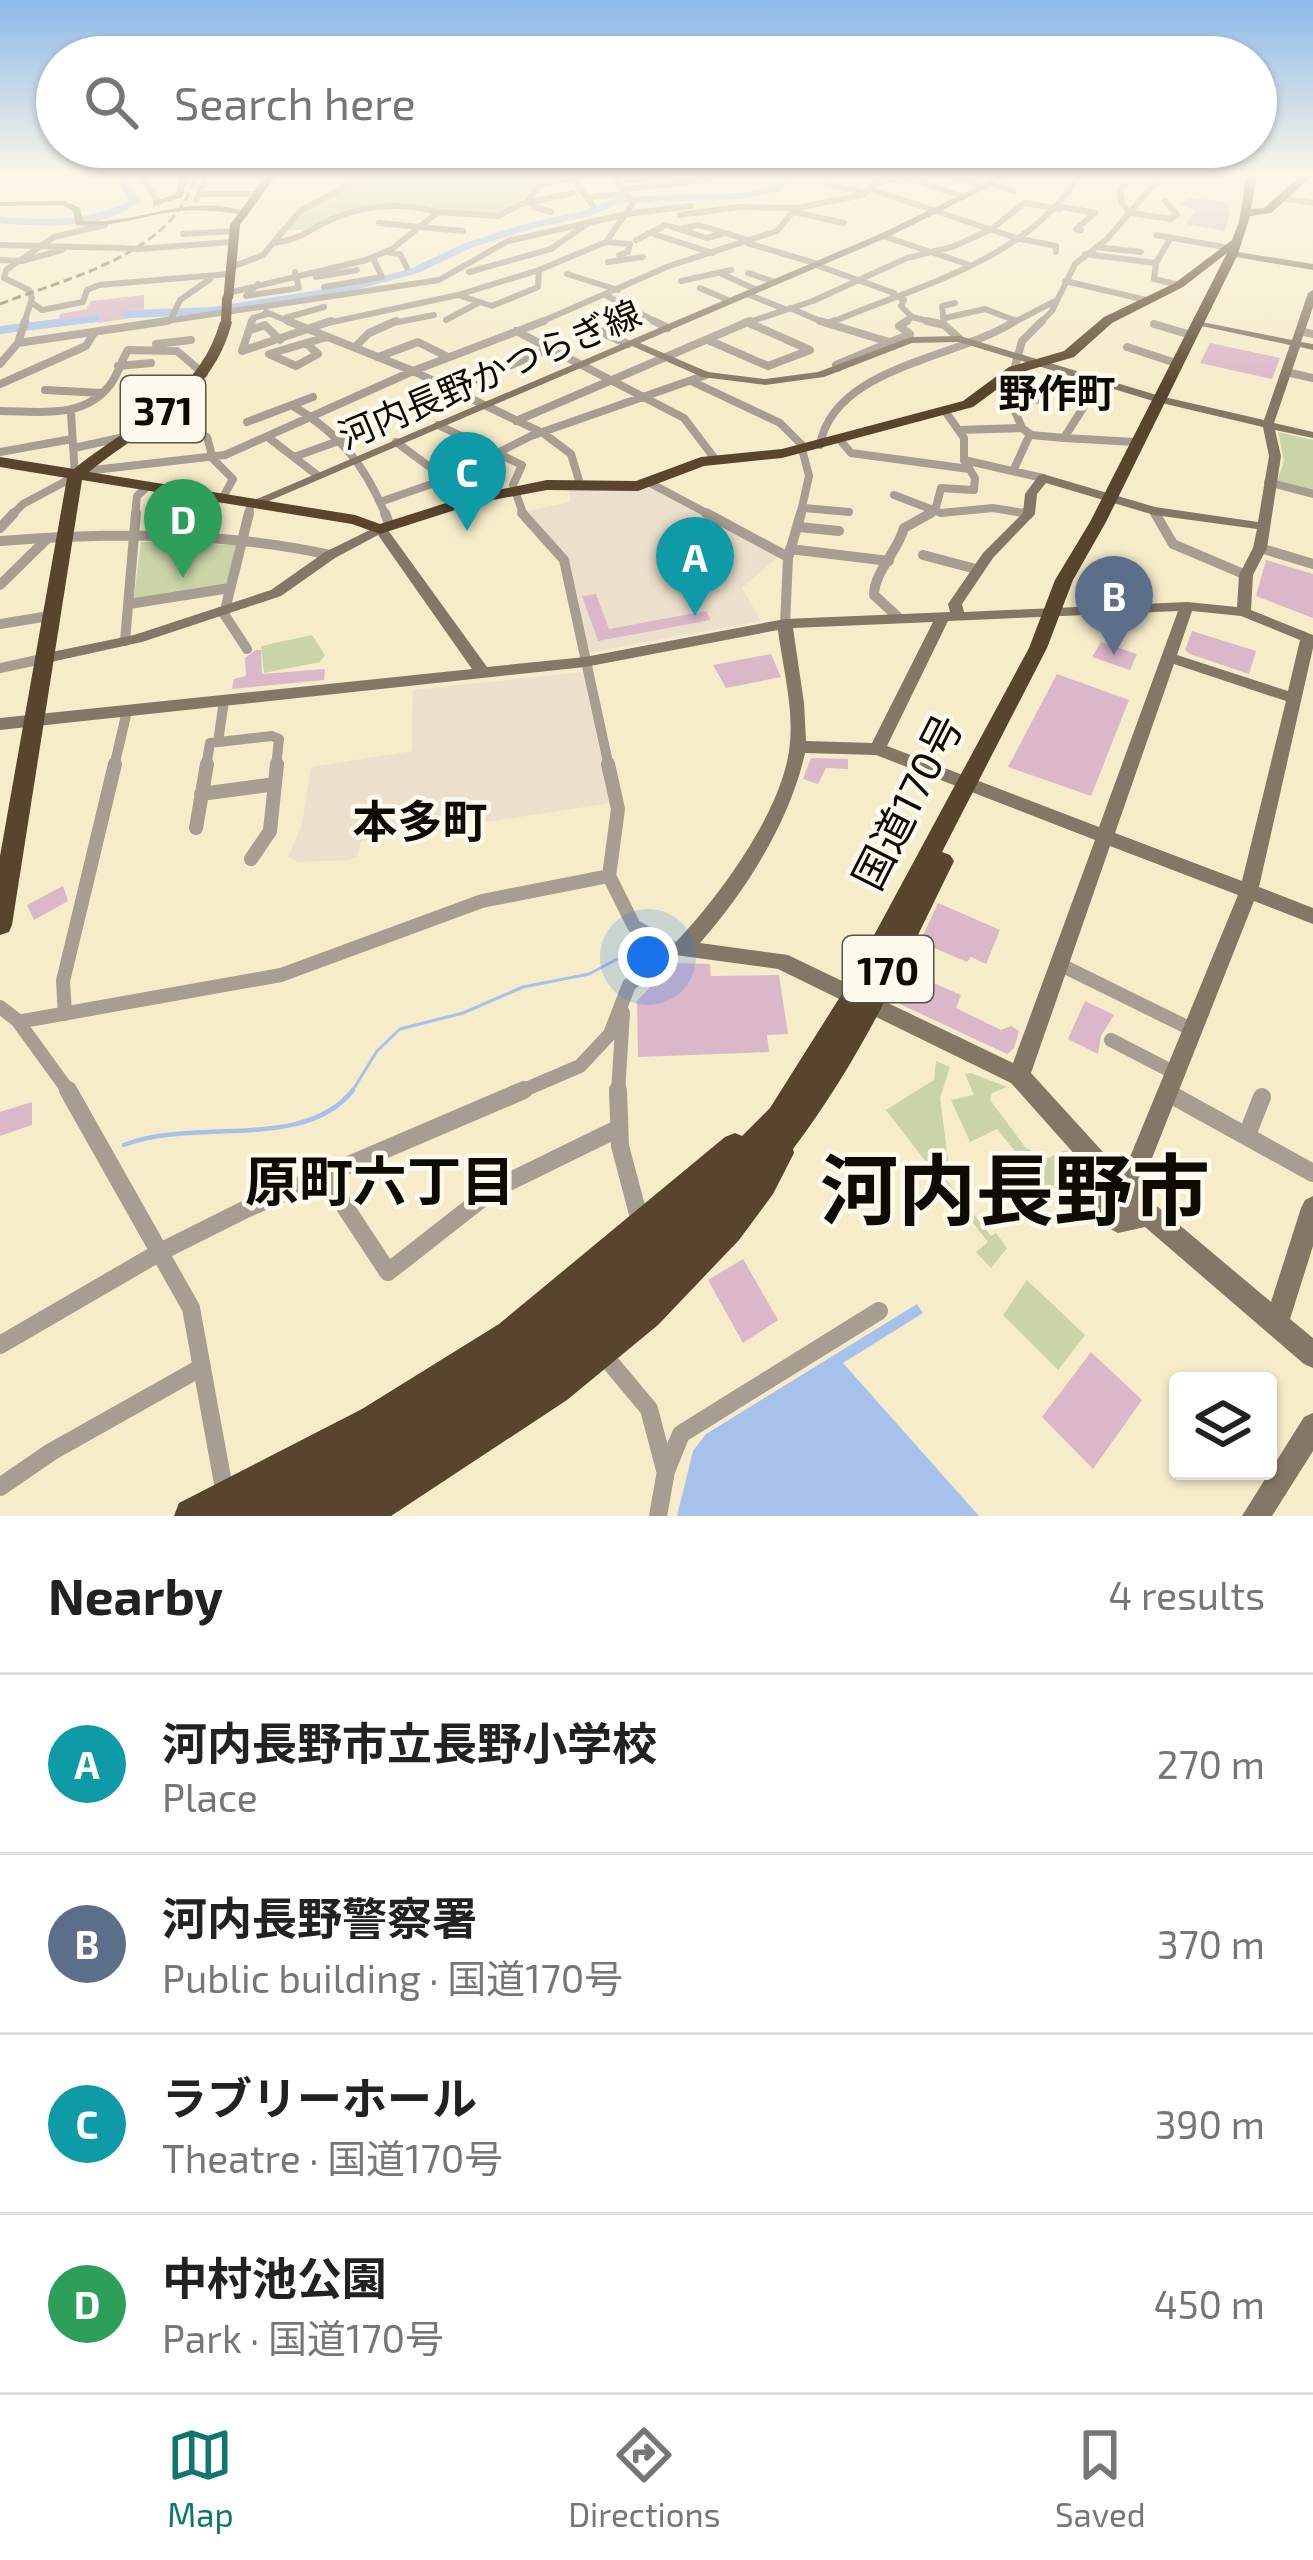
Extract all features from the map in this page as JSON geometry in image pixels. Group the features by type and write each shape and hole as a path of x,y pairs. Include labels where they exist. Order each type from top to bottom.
{"highway":[{"name":"371","path":"57,474 124,437 203,374 217,354 226,322 225,245"},
{"name":"国道170号","path":"304,1516 464,1426 586,1336 721,1209 848,1048 862,1001 1219,288 1236,245"},
{"name":"国道170号","path":"0,463 384,527 513,490 650,483 715,459 809,447 968,404 1016,363 1070,354 1108,320 1233,250"},
{"path":"1181,283 1219,288"},
{"name":"国道170号","path":"1113,499 1135,442 1163,400 1176,363 1198,328"},
{"path":"0,925 49,616 57,474"},
{"path":"191,1516 234,1510 466,1364 554,1301 741,1142 785,1124"},
{"path":"351,1490 424,1477 603,1353 703,1260 770,1177 785,1124"},
{"name":"国道170号","path":"234,1510 351,1490"}],"street":[{"path":"0,245 173,251 214,245"},
{"path":"0,363 20,338 32,302 31,291 4,278 15,261 42,245"},
{"path":"173,314 202,282 262,256 272,245"},
{"path":"227,296 265,278 373,258 395,245"},
{"path":"20,338 94,334 153,323 173,314 259,310 418,284 452,274 500,245"},
{"path":"493,286 469,272 556,245 578,255"},
{"path":"217,354 314,330 351,314 458,296 600,245"},
{"path":"622,260 619,255 628,252 630,245"},
{"path":"654,249 665,245"},
{"path":"686,245 714,254"},
{"path":"57,474 213,459 413,371 608,296 635,280 744,245"},
{"path":"756,245 893,293 904,300 901,306 912,317 944,322 968,308 994,308 1014,320"},
{"name":"河内長野かつらぎ線","path":"251,504 863,245"},
{"path":"910,245 968,264"},
{"path":"516,421 747,322 950,245"},
{"path":"830,323 893,293 922,287 1008,245"},
{"path":"1021,251 1032,245"},
{"path":"1047,245 1056,246 1056,252"},
{"path":"623,320 605,328 605,334 706,375 777,382 838,368 910,340 959,339 1016,363 1022,340 1040,327 1065,281 1085,254 1099,245"},
{"path":"1124,245 1143,249"},
{"path":"1167,245 1156,262 1154,279 1181,283"},
{"path":"1203,245 1313,267"},
{"path":"1096,247 1131,247"},
{"path":"0,260 37,263 72,251"},
{"path":"387,252 400,254 406,268"},
{"path":"1085,254 1156,262"},
{"path":"582,277 605,265 643,257"},
{"path":"324,287 382,277 373,258"},
{"path":"681,263 703,277"},
{"path":"285,267 310,270 336,265 357,270"},
{"path":"445,286 458,296 492,306 536,289 539,270"},
{"path":"32,302 42,310 69,308 83,302 87,290 99,285 229,271"},
{"path":"265,278 246,296 299,288 295,272"},
{"path":"616,272 635,280"},
{"path":"681,280 726,272 752,292 787,308 890,343"},
{"path":"748,273 775,282"},
{"path":"567,274 618,290"},
{"path":"1065,281 1146,300"},
{"path":"418,284 410,289 422,303"},
{"path":"700,288 730,301"},
{"path":"1244,612 1246,575 1260,548 1275,456 1268,424 1303,336 1313,293"},
{"path":"608,296 668,328"},
{"path":"0,1345 160,1252 246,1209 580,1066 602,1047 628,985 700,932 741,876 795,766 798,686 785,624 789,553 804,508 809,447 828,416 858,390 904,365 975,343 1032,307 1055,301"},
{"path":"446,320 478,303"},
{"path":"955,303 942,306 944,322 959,339"},
{"path":"284,318 324,308"},
{"path":"259,310 413,371 543,433 571,454 580,484"},
{"path":"460,312 477,317"},
{"path":"242,351 254,318 271,313"},
{"path":"355,347 369,333 394,322 434,314"},
{"path":"838,368 836,364 910,334 899,326 912,317"},
{"path":"708,340 768,366 811,350 747,322"},
{"path":"153,323 154,346"},
{"path":"1154,324 1303,336 1313,347"},
{"path":"250,330 265,325 280,340"},
{"path":"516,332 684,418 715,459"},
{"path":"0,384 62,359 92,343 94,334"},
{"path":"306,344 318,354 296,366 269,354 328,337"},
{"path":"0,411 71,413 86,408 115,380 128,350 191,340"},
{"path":"378,357 418,342 448,357"},
{"path":"154,346 181,353 203,374"},
{"path":"1127,346 1176,363"},
{"path":"294,457 551,348"},
{"path":"1039,362 1163,400 1313,435"},
{"path":"118,366 151,363"},
{"path":"1286,371 1313,378"},
{"path":"380,502 446,479 543,433 706,375"},
{"path":"691,381 779,423 809,447"},
{"path":"1064,438 1100,381"},
{"path":"1014,469 1026,431 1012,404 1046,398 1050,383"},
{"path":"45,390 102,393"},
{"path":"247,422 313,397"},
{"path":"292,406 343,437 359,458 380,502 384,527 484,673"},
{"path":"160,411 188,420 186,430 207,437 213,459 232,479 222,499"},
{"path":"899,618 872,589 898,550 904,529 935,511 941,488 974,490 966,446 945,411"},
{"path":"0,528 57,474 73,443 71,413"},
{"path":"438,425 522,465 513,490 527,522 564,560 618,809 609,876 634,926 677,949 782,961 1019,1076 1126,1195 1313,1354"},
{"path":"959,430 1135,442"},
{"path":"0,452 124,437"},
{"path":"269,438 317,475"},
{"path":"840,440 851,453 1014,469 1154,511 1262,526"},
{"path":"396,442 446,479"},
{"path":"877,749 987,550 1029,514 1031,494 1043,478"},
{"path":"1268,482 1313,494"},
{"path":"650,483 789,553 889,561"},
{"path":"125,641 137,496 147,487"},
{"path":"893,495 935,511 993,508 1029,514"},
{"path":"247,649 225,609 251,504"},
{"path":"804,508 849,512"},
{"path":"1154,511 1173,544 1246,575"},
{"path":"0,668 125,641 276,593 330,555 384,527"},
{"path":"799,527 838,531"},
{"path":"0,585 55,536"},
{"path":"0,541 55,536 134,538 297,547 330,555"},
{"path":"1260,548 1313,564"},
{"path":"922,555 976,568"},
{"path":"129,604 230,588"},
{"path":"1019,1076 1187,606"},
{"path":"0,724 585,662 785,624 1187,606 1244,612 1311,639 1250,891 1126,1195"},
{"path":"0,624 49,616"},
{"path":"1169,658 1294,698"},
{"path":"218,742 224,701"},
{"path":"64,1014 63,981 128,711"},
{"path":"196,828 210,743 279,739 270,831 251,859"},
{"path":"798,747 877,749 1313,916"},
{"path":"201,794 275,784"},
{"path":"22,1021 281,975 482,901 609,876"},
{"path":"1059,964 1196,1031"},
{"path":"0,1007 7,1007 22,1021 191,1308 234,1510"},
{"path":"622,1008 622,1056 617,1072 622,1170 630,1173 641,1227"},
{"path":"1112,1040 1247,1135 1313,1173"},
{"path":"1247,1135 1262,1097"},
{"path":"326,1178 388,1272 494,1189 619,1127"},
{"path":"1096,1164 1100,1203 1118,1221 1148,1214"},
{"path":"1277,1322 1313,1208"},
{"path":"658,1516 665,1471 681,1434 879,1311"},
{"path":"603,1353 649,1409 665,1471"},
{"path":"0,1486 202,1367"},
{"path":"1256,1516 1313,1426"}],"shaded area":[{"path":"654,486 780,555 742,588 761,621 588,653 565,556 523,512 570,502 569,487"},
{"path":"583,672 611,803 361,841 357,857 349,860 298,862 288,857 302,824 311,767 412,751 413,690"}],"green space":[{"path":"1278,432 1313,440 1313,491 1277,481 1284,461"},
{"path":"141,542 236,545 227,584 133,603"},
{"path":"312,635 325,655 320,662 264,673 261,646"},
{"path":"936,1061 950,1067 940,1098 949,1167 941,1173 991,1236 996,1233 1007,1248 991,1268 976,1252 988,1242 886,1110 934,1080"},
{"path":"965,1074 1007,1087 992,1093 990,1100 1026,1148 1048,1158 1066,1150 1077,1160 1077,1170 1071,1174 1077,1186 1056,1201 997,1129 970,1142 951,1100 974,1095"},
{"path":"1027,1280 1085,1335 1058,1370 1003,1315"}],"water":[{"path":"917,1304 923,1313 843,1363 979,1516 677,1516 693,1451 706,1434"}],"building":[{"path":"144,295 144,309 123,312 124,319 98,323 99,315 59,320 60,314 86,309 91,301"},
{"path":"1210,343 1280,358 1272,379 1200,363"},
{"path":"1266,560 1313,574 1313,618 1256,596"},
{"path":"596,594 609,629 706,611 711,620 598,641 582,596"},
{"path":"1192,631 1256,651 1249,674 1190,654 1185,650"},
{"path":"1101,642 1137,654 1130,670 1092,657"},
{"path":"261,650 262,674 325,669 324,680 232,689 234,679 246,676 245,658"},
{"path":"771,654 781,677 726,688 713,665"},
{"path":"1057,674 1129,700 1091,796 1008,767"},
{"path":"811,758 848,759 848,769 826,768 818,784 803,779"},
{"path":"869,843 903,857 888,882 854,869"},
{"path":"63,886 68,901 34,920 27,905"},
{"path":"938,903 1000,930 986,964 971,957 967,962 920,942"},
{"path":"673,963 710,964 711,976 779,975 788,1034 767,1035 769,1052 638,1057 637,1001"},
{"path":"913,974 961,995 956,1008 1001,1030 1011,1026 1019,1031 1014,1048 1007,1054 900,1004"},
{"path":"1085,1001 1114,1015 1101,1036 1098,1054 1068,1039"},
{"path":"32,1102 32,1125 0,1136 0,1112"},
{"path":"743,1259 778,1320 743,1343 708,1280"},
{"path":"1091,1352 1142,1400 1093,1469 1042,1417"}],"waterway":[{"path":"0,330 130,314 212,311 344,289 414,271 470,245"},
{"path":"353,1090 377,1051 400,1029 463,1013 523,987 589,974 642,946 654,950"},
{"path":"124,1145 183,1133 307,1121 332,1109 353,1090"}],"railway":[{"path":"0,304 87,272 142,245"}],"place":[{"name":"ラブリーホール","path":"467,531"},
{"name":"中村池公園","path":"183,578"},
{"name":"河内長野市立長野小学校","path":"695,616"},
{"name":"河内長野警察署","path":"1114,655"}],"district":[{"name":"野作町","path":"1057,391"},
{"name":"本多町","path":"420,820"},
{"name":"原町六丁目","path":"380,1179"},
{"name":"河内長野市","path":"1015,1188"}]}
